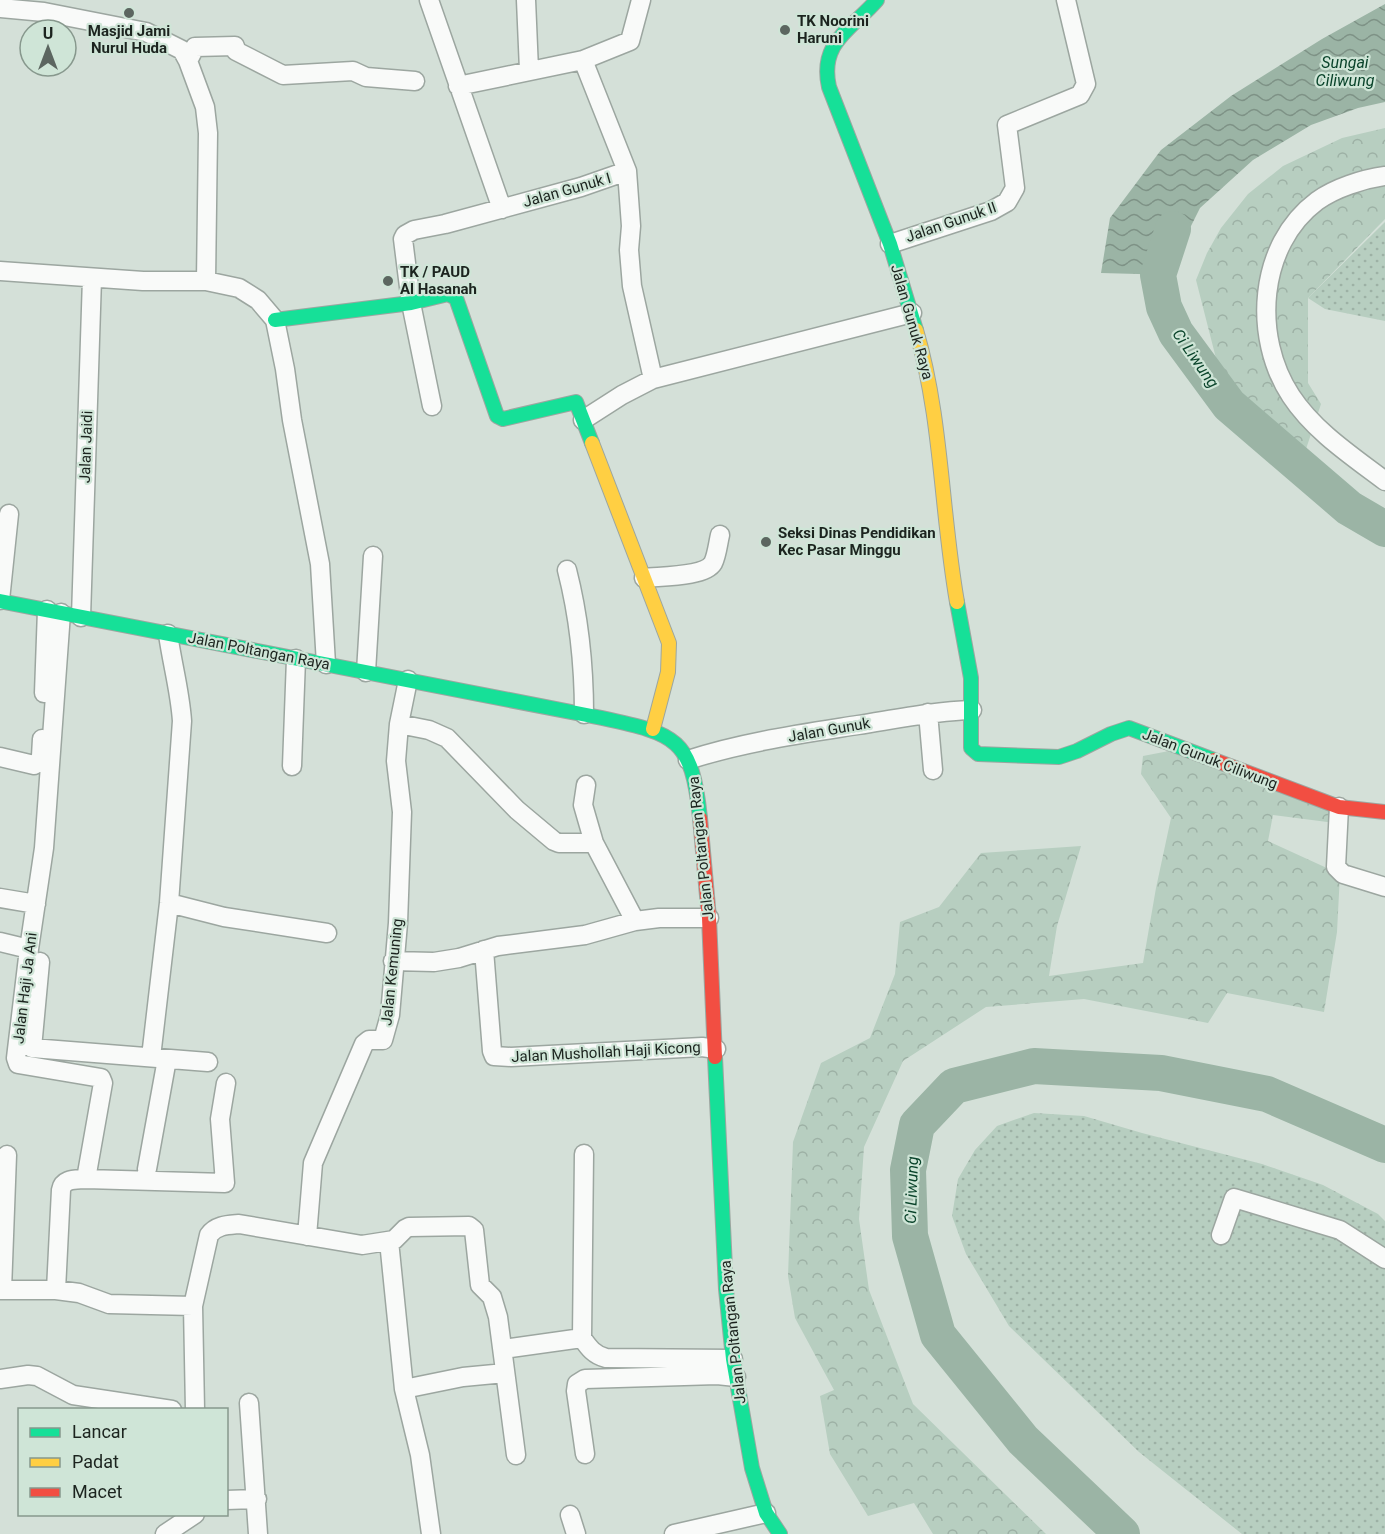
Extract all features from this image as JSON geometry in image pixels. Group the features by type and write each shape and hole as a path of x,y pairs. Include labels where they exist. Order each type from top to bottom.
{"street":[{"path":"429,0 502,208"},
{"path":"526,0 529,70"},
{"path":"458,86 583,60 630,41 641,0"},
{"name":"Jalan Gunuk Raya","path":"877,0 830,48 825,68 829,87 890,243 927,367 955,588 971,678 972,710"},
{"name":"Jalan Gunuk II","path":"890,243 991,211 1012,195 1015,188 1007,125 1080,95 1086,84 1066,0"},
{"path":"0,8 44,12 146,32 182,50 205,107 208,133 206,281"},
{"path":"188,61 195,47 235,46 236,51 284,75 353,71 366,77 415,81"},
{"path":"583,60 627,171"},
{"name":"Jalan Gunuk I","path":"411,303 403,238 405,235 414,230 581,188 627,171 632,286 653,379"},
{"path":"1385,176 1332,192 1307,209 1278,249 1266,304 1270,351 1290,394 1324,433 1385,481"},
{"path":"0,271 143,281 206,281 248,292 275,320 320,564 326,664"},
{"name":"Jalan Jaidi","path":"81,617 92,278"},
{"path":"275,320 411,303 443,294 456,298 497,416 503,419 574,402 669,643 668,672 653,729"},
{"path":"411,303 432,406"},
{"path":"583,420 622,394 653,379 912,313"},
{"path":"0,600 9,514"},
{"path":"644,578 698,572 706,569 713,562 720,535"},
{"path":"366,672 373,556"},
{"path":"567,570 574,595 578,624 584,714"},
{"name":"Jalan Poltangan Raya","path":"0,600 584,714 653,729 681,745 693,768 697,789 709,918 726,1289 733,1359 752,1468 766,1513 780,1534"},
{"path":"0,757 34,765 39,762 54,612"},
{"name":"Jalan Haji Ja Ani","path":"54,612 44,848 36,904 34,956 16,1059 18,1065 103,1080 86,1179"},
{"path":"147,1169 159,1058 182,721 180,695 168,634"},
{"path":"292,766 296,659"},
{"name":"Jalan Kemuning","path":"308,1236 313,1163 364,1044 369,1040 383,1041 390,1015 398,923 402,812 396,761 399,724 408,680"},
{"name":"Jalan Gunuk","path":"687,760 715,751 803,734 928,713 972,710"},
{"name":"Jalan Gunuk Ciliwung","path":"972,710 971,748 978,754 1059,757 1102,737 1129,728 1339,807 1385,812"},
{"path":"928,713 933,770"},
{"path":"399,724 429,730 447,738 517,810 554,841 594,843"},
{"path":"586,785 583,805 594,843 635,921"},
{"path":"1339,807 1336,867 1343,874 1385,887"},
{"path":"0,898 36,904"},
{"path":"169,903 224,917 327,933"},
{"path":"393,961 434,962 459,958 506,945 585,935 635,921 659,918 709,918"},
{"path":"0,942 34,956 32,1048 208,1062"},
{"name":"Jalan Mushollah Haji Kicong","path":"484,950 488,1022 494,1056 681,1048 716,1049"},
{"path":"56,1290 62,1185 66,1181 86,1179 225,1183 223,1132 220,1119 226,1083"},
{"path":"584,1154 582,1338 597,1356 606,1358 733,1359"},
{"path":"6,1155 1,1290 56,1290 79,1293 109,1304 193,1306"},
{"path":"1221,1235 1234,1198 1340,1230 1385,1259"},
{"path":"195,1408 193,1306 209,1235 212,1231 226,1225 239,1224 362,1245 394,1240 409,1227 469,1226 474,1230 480,1285 492,1297 498,1317 516,1455"},
{"path":"388,1241 404,1389 420,1455 430,1534"},
{"path":"503,1349 582,1338"},
{"path":"404,1389 463,1377 505,1373"},
{"path":"585,1454 576,1391 577,1384 585,1379 717,1375 736,1377"},
{"path":"0,1379 37,1376 73,1395 159,1408"},
{"path":"249,1403 257,1499 255,1517 258,1534"},
{"path":"228,1500 257,1499"},
{"path":"674,1534 766,1513"},
{"path":"570,1515 576,1534"},
{"path":"165,1534 193,1516"}],"green space":[{"path":"1385,128 1385,219 1308,298 1308,383 1321,404 1306,449 1220,374 1196,280 1221,228 1248,194 1283,166 1342,138"},
{"path":"1385,222 1385,321 1325,309 1308,298"},
{"path":"1169,751 1335,808 1335,823 1273,815 1268,841 1340,874 1337,932 1324,1012 1227,993 1208,1023 1084,999 986,1007 903,1061 864,1147 859,1219 869,1290 913,1404 1046,1534 933,1534 914,1503 868,1516 830,1454 820,1396 834,1390 795,1318 788,1276 793,1142 821,1063 870,1038 895,974 900,922 939,907 981,853 1081,846 1057,926 1049,976 1143,963 1171,818 1141,774 1143,756"},
{"path":"1034,1113 1084,1116 1262,1164 1323,1185 1378,1214 1385,1221 1385,1534 1242,1534 1139,1452 1009,1326 966,1254 952,1216 958,1179 975,1150 997,1126"}],"water":[{"name":"Sungai Ciliwung","path":"1385,4 1385,102 1358,108 1311,125 1253,160 1200,208 1183,242 1174,275 1101,273 1110,218 1161,150 1231,96 1322,39"}],"waterway":[{"name":"Ci Liwung","path":"1173,229 1158,275 1164,307 1176,333 1229,405 1349,508 1385,529"},
{"name":"Ci Liwung","path":"1122,1534 1023,1440 938,1335 910,1236 908,1170 917,1125 954,1086 1034,1066 1161,1073 1267,1094 1385,1145"}],"traffic: fast":[{"path":"877,0 833,48 827,72 829,87 890,244 916,330"},
{"path":"275,320 411,303 448,294 456,298 497,416 503,419 576,402 592,443"},
{"path":"0,601 602,718 647,729 676,744 685,755 697,791 700,818"},
{"path":"957,602 971,678 971,748 978,754 1059,757 1129,728 1214,760"},
{"path":"715,1057 726,1289 733,1359 752,1468 766,1513 780,1534"}],"traffic: slow":[{"path":"916,330 931,397 957,602"},
{"path":"592,443 669,643 668,672 653,729"}],"traffic: jam":[{"path":"1214,760 1339,807 1385,812"},
{"path":"700,818 709,918 715,1057"}],"place":[{"name":"Masjid Jami Nurul Huda","path":"129,13"},
{"name":"TK Noorini Haruni","path":"785,30"},
{"name":"TK / PAUD Al Hasanah","path":"388,281"},
{"name":"Seksi Dinas Pendidikan Kec Pasar Minggu","path":"766,542"}]}
